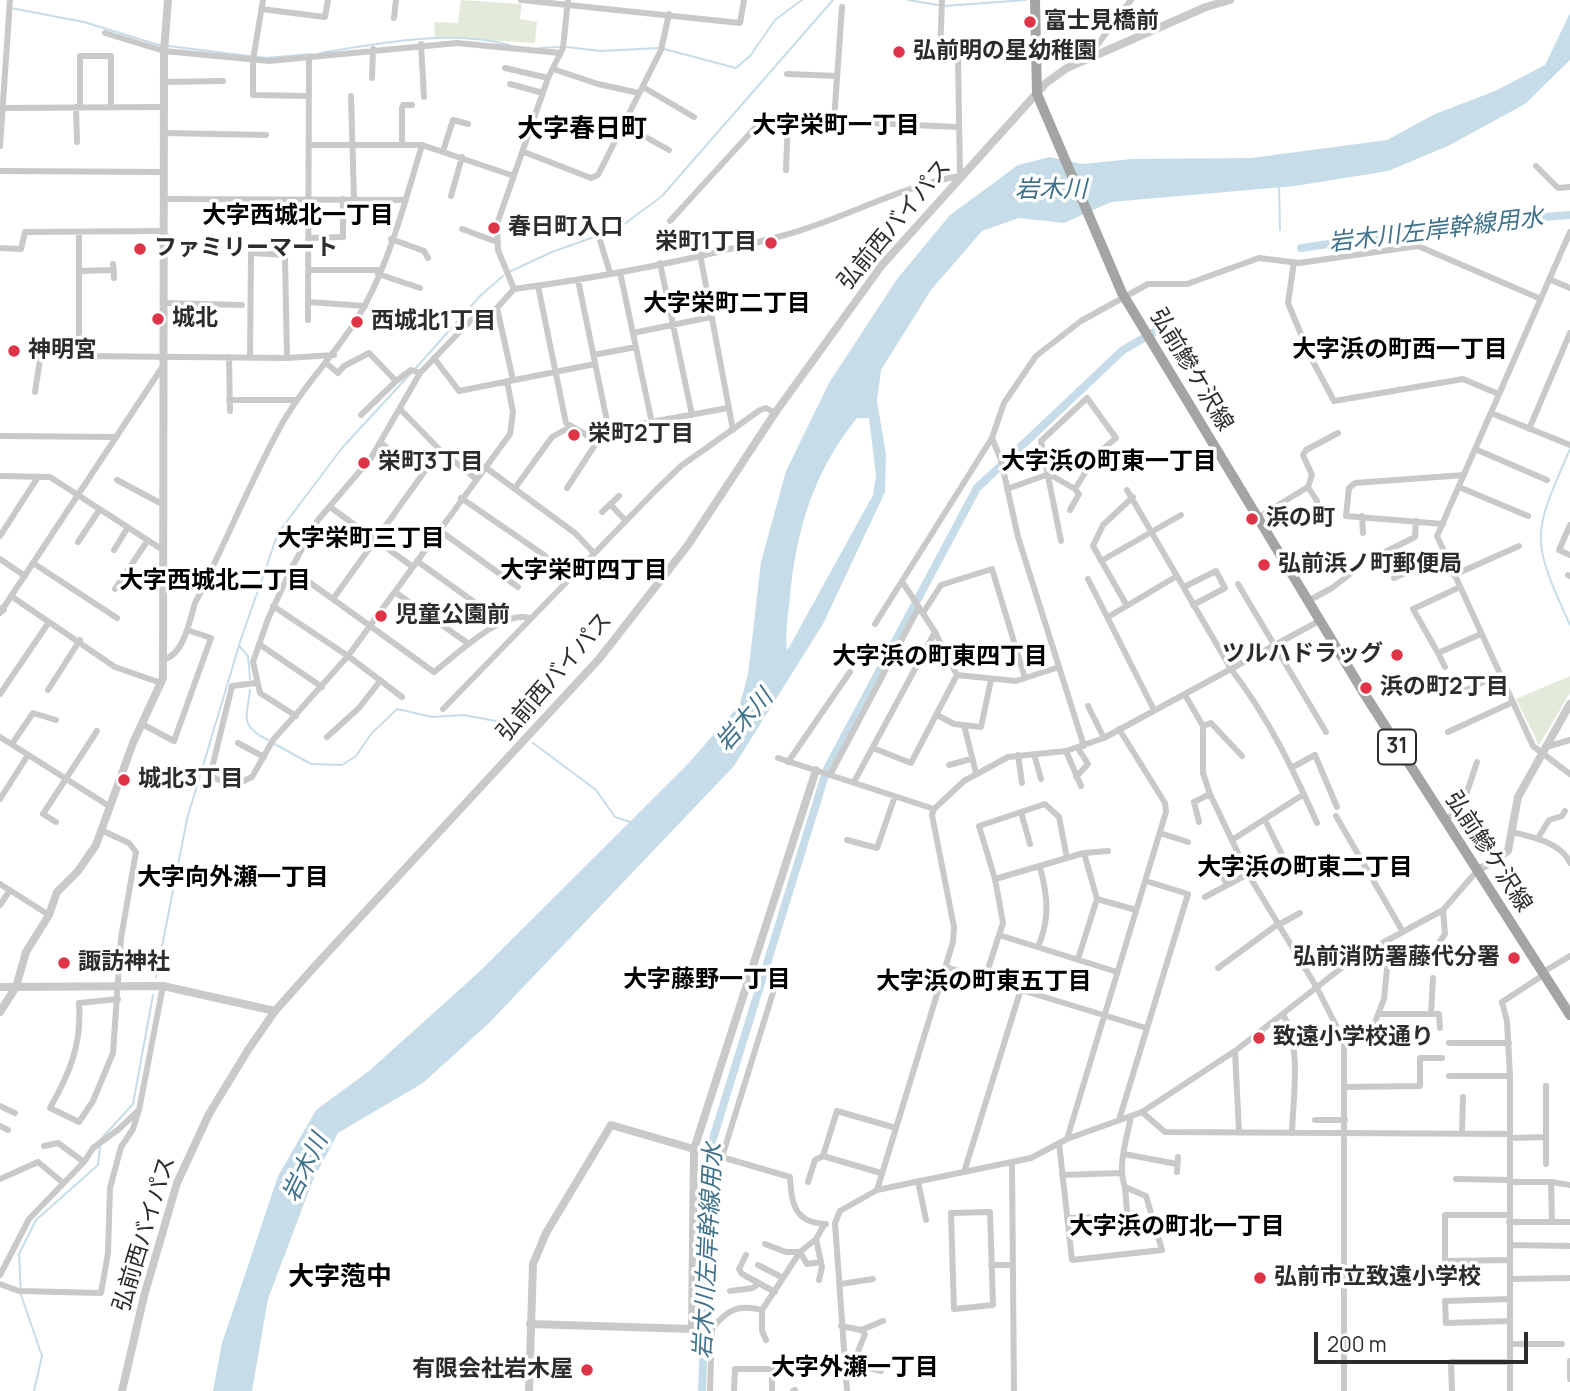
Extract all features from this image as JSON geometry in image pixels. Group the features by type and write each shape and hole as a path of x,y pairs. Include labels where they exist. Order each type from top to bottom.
{"main road":[{"name":"弘前鰺ケ沢線","path":"1035,0 1037,94 1124,296 1257,519 1444,821 1570,1015"}],"street":[{"path":"0,1012 16,987 26,952 49,915 57,892 78,872 96,845 108,806 161,683 164,505 164,48 168,0"},
{"path":"263,0 254,56 253,95 309,96"},
{"path":"261,9 325,17 328,0"},
{"path":"394,18 396,0"},
{"path":"521,0 567,2 740,23 744,0"},
{"path":"1084,62 1131,0"},
{"name":"弘前西バイパス","path":"122,1391 144,1296 177,1183 221,1092 275,1011 599,659 688,545 775,413 882,265 1037,94 1068,68 1206,7 1230,0"},
{"path":"514,289 497,242 497,224 548,78 562,48 567,2"},
{"path":"942,5 940,55 1035,58"},
{"path":"0,13 10,7"},
{"path":"0,146 4,43 10,7"},
{"path":"834,121 842,7"},
{"path":"524,152 591,178 603,168 662,48 669,14"},
{"path":"105,33 164,48 309,58 421,44 470,43 562,48"},
{"path":"421,44 424,97"},
{"path":"372,78 373,49"},
{"path":"77,142 80,56 111,56 111,107"},
{"path":"360,415 396,381 433,358 473,318 497,308 514,289 610,274 785,235 871,206 928,181 960,176 957,127 958,56"},
{"path":"308,320 309,58"},
{"path":"505,68 548,78"},
{"path":"553,69 598,84 641,90 694,117"},
{"path":"787,74 837,76"},
{"path":"164,82 223,81"},
{"path":"510,84 543,93"},
{"path":"351,96 354,200"},
{"path":"402,144 402,105 412,105"},
{"path":"1,108 164,107"},
{"path":"670,221 764,118 957,127"},
{"path":"786,170 788,119"},
{"path":"443,151 453,120 468,124"},
{"path":"624,125 670,150"},
{"path":"164,134 266,135"},
{"path":"309,145 422,145 514,176"},
{"path":"163,659 174,654 187,630 195,603 278,429 309,379 334,355 344,334 365,306 406,200 422,145"},
{"path":"451,196 462,157"},
{"path":"1536,166 1558,188 1570,187"},
{"path":"0,171 164,172"},
{"path":"164,199 406,200"},
{"path":"308,238 343,237 343,200"},
{"path":"462,229 497,242"},
{"path":"0,248 21,249 25,232 164,231"},
{"path":"79,232 79,356"},
{"path":"1570,232 1437,536 1533,746 1544,750 1570,774"},
{"path":"599,237 610,274"},
{"path":"391,239 424,251 428,258"},
{"path":"874,624 903,583 992,439 1004,403 1036,356 1081,321 1148,284 1186,284 1259,258 1294,262 1419,246 1541,299"},
{"path":"250,357 251,253 285,255 287,358"},
{"path":"700,254 733,430"},
{"path":"1294,262 1288,303 1310,356 1334,401 1463,379 1496,393"},
{"path":"660,263 692,415"},
{"path":"79,271 114,270"},
{"path":"308,270 379,272 420,288"},
{"path":"620,272 652,423"},
{"path":"1549,279 1570,288"},
{"path":"578,280 609,430"},
{"path":"538,286 566,423 585,434 595,445 568,488"},
{"path":"308,302 365,306"},
{"path":"164,303 242,305"},
{"path":"256,683 232,686 210,776 223,783 241,784 252,777 272,742 348,656 475,478 502,448 513,423 510,380 497,308"},
{"path":"633,333 711,317"},
{"path":"1529,429 1570,335"},
{"path":"593,355 636,347"},
{"path":"35,393 41,353 72,351 79,356 287,358 334,355"},
{"path":"326,363 338,373 355,360 373,354 396,381"},
{"path":"229,357 230,411"},
{"path":"433,358 458,391 595,364"},
{"path":"1,610 163,366"},
{"path":"296,716 260,693 253,662 259,644 290,569 318,520 380,442 400,409 416,371"},
{"path":"1061,541 1041,441 1087,398 1116,439 1096,455 1075,489"},
{"path":"229,400 297,400"},
{"path":"585,434 729,408"},
{"path":"443,709 567,579 681,466 760,410 766,408 775,413"},
{"path":"400,409 440,450 475,478"},
{"path":"1492,413 1568,445 1570,437"},
{"path":"514,488 552,436 570,427"},
{"path":"1257,519 1308,487 1312,475 1303,455 1306,450 1338,433"},
{"path":"0,436 116,437"},
{"path":"992,439 1001,460 1018,537 1088,764 1076,777"},
{"path":"380,442 404,461"},
{"path":"1475,449 1547,480"},
{"path":"333,599 440,450"},
{"path":"485,467 575,533 594,553"},
{"path":"1007,489 1049,474 1079,494 1070,510"},
{"path":"1443,524 1346,516 1346,498 1355,482 1464,475"},
{"path":"0,476 50,477 163,550"},
{"path":"0,536 38,477"},
{"path":"117,480 127,489 164,505"},
{"path":"1459,486 1528,516"},
{"path":"1308,487 1317,501"},
{"path":"1127,490 1231,669 1248,691 1293,766 1317,823"},
{"path":"602,512 619,496"},
{"path":"1127,606 1093,546 1103,525 1133,497"},
{"path":"461,498 544,555 567,579"},
{"path":"610,504 626,521"},
{"path":"330,507 376,541 488,612"},
{"path":"78,542 100,509"},
{"path":"1101,561 1181,515"},
{"path":"1362,516 1363,533"},
{"path":"1375,557 1415,537 1416,521"},
{"path":"1570,524 1559,550 1570,555"},
{"path":"114,550 128,527"},
{"path":"439,530 518,587"},
{"path":"126,587 117,586 148,540"},
{"path":"1454,575 1519,546"},
{"path":"1394,578 1445,556"},
{"path":"0,559 25,576"},
{"path":"33,563 117,618"},
{"path":"1308,601 1332,588 1359,567"},
{"path":"290,569 434,672 468,644 504,621 521,616 529,618"},
{"path":"692,1329 694,1149 825,773 918,606 941,585 992,569 1025,678"},
{"path":"1184,587 1216,571 1225,589 1194,604"},
{"path":"1108,617 1177,576"},
{"path":"1088,579 1154,710"},
{"path":"903,583 935,632 957,675"},
{"path":"1238,584 1326,732"},
{"path":"1445,667 1413,609 1460,587"},
{"path":"395,592 468,644"},
{"path":"11,596 128,674 161,683"},
{"path":"273,606 348,656 402,698"},
{"path":"877,1190 953,942 954,927 932,815 934,809 976,773 1008,757 1066,751 1104,738 1320,621"},
{"path":"0,694 49,622"},
{"path":"142,724 174,741 211,638 187,630"},
{"path":"854,782 935,632"},
{"path":"1438,653 1481,634"},
{"path":"48,690 80,640"},
{"path":"259,644 323,687"},
{"path":"957,675 991,680 1025,678 1059,667"},
{"path":"789,762 849,672"},
{"path":"1458,694 1500,674"},
{"path":"873,748 911,763 957,675"},
{"path":"937,715 954,724 981,727 991,680"},
{"path":"327,737 359,708 380,681"},
{"path":"1185,695 1203,726 1203,773 1210,794 1248,874 1317,988 1344,1041 1344,1391"},
{"path":"1448,732 1513,702"},
{"path":"847,1391 849,1365 841,1326 841,1284 835,1223 840,1211 877,1190 1031,1158 1067,1139 1142,1112 1235,1051 1353,959 1443,910 1477,871 1508,851 1518,797 1570,704"},
{"path":"1088,706 1104,738"},
{"path":"12,744 33,713 56,720"},
{"path":"1203,726 1211,723 1242,756"},
{"path":"964,725 976,773"},
{"path":"1067,1139 1166,812 1165,803 1119,729"},
{"path":"56,822 43,814 97,731"},
{"path":"0,737 108,806"},
{"path":"1544,750 1570,740"},
{"path":"238,743 264,757"},
{"path":"1066,751 1081,786"},
{"path":"1034,754 1041,779"},
{"path":"0,799 28,755"},
{"path":"1018,755 1022,783"},
{"path":"1293,766 1315,755 1337,807"},
{"path":"778,758 934,809"},
{"path":"949,765 971,759"},
{"path":"1444,821 1462,807 1478,762"},
{"path":"1199,822 1194,802 1210,794"},
{"path":"1232,840 1304,794"},
{"path":"847,840 877,848 895,796"},
{"path":"985,978 999,935 1002,915 995,879 979,826 1045,804 1059,817 1067,858"},
{"path":"1538,838 1549,820 1562,816 1565,811"},
{"path":"1021,812 1030,844"},
{"path":"1336,816 1403,932"},
{"path":"1265,820 1291,873"},
{"path":"101,830 129,843 136,852 121,938 118,999 113,1053 93,1101 79,1122 50,1108 61,1089 81,1033 79,1003 118,999"},
{"path":"1512,832 1538,838 1568,857 1570,863"},
{"path":"1160,833 1188,842"},
{"path":"995,879 1084,853 1108,851"},
{"path":"1078,959 1097,900 1084,853"},
{"path":"1038,947 1047,921 1048,903 1040,867"},
{"path":"1205,897 1248,874"},
{"path":"1222,875 1227,885"},
{"path":"1119,1120 1188,894 1146,881"},
{"path":"0,884 49,915"},
{"path":"0,905 10,890"},
{"path":"1097,900 1136,909"},
{"path":"1431,954 1445,934 1443,910"},
{"path":"1218,968 1278,925 1300,913"},
{"path":"999,935 1117,972"},
{"path":"1344,1041 1368,1040 1380,1014 1390,939"},
{"path":"1510,1391 1510,1076 1509,1042 1502,1002 1570,956"},
{"path":"946,967 1146,1028"},
{"path":"1432,1014 1433,978"},
{"path":"0,987 163,986 275,1011"},
{"path":"0,1284 19,1291 101,1293 108,1253 110,1188 121,1147 133,1129 139,1110 163,986"},
{"path":"718,1156 775,986"},
{"path":"965,1170 1021,989"},
{"path":"1283,1014 1290,1029 1294,1059 1293,1133"},
{"path":"1380,1014 1439,1014 1440,1027"},
{"path":"1450,1043 1509,1042"},
{"path":"1235,1051 1240,1132"},
{"path":"1346,1087 1420,1086 1420,1058 1441,1058"},
{"path":"1449,1076 1510,1076"},
{"path":"1546,1086 1546,1164"},
{"path":"1462,1133 1463,1097"},
{"path":"0,1106 15,1113"},
{"path":"0,1276 29,1219 93,1148 139,1110"},
{"path":"823,1156 837,1111 896,1128"},
{"path":"1142,1112 1166,1132 1462,1133 1546,1138"},
{"path":"1127,1211 1121,1174 1131,1116"},
{"path":"1314,1120 1345,1120"},
{"path":"529,1391 530,1292 538,1254 546,1233 611,1125 790,1177 791,1204 799,1216 824,1224 835,1223"},
{"path":"0,1126 8,1130"},
{"path":"44,1146 58,1143 83,1162"},
{"path":"1059,1143 1072,1260 1162,1250 1146,1196 1125,1187"},
{"path":"1124,1154 1177,1160 1177,1172"},
{"path":"808,1182 815,1160 823,1156 881,1173"},
{"path":"0,1179 38,1162 62,1182"},
{"path":"1012,1163 1014,1391"},
{"path":"1062,1175 1121,1174"},
{"path":"1456,1180 1551,1182 1570,1185"},
{"path":"918,1181 926,1220"},
{"path":"1551,1182 1552,1222"},
{"path":"990,1212 991,1265 993,1306 954,1309 951,1213 990,1212"},
{"path":"1510,1260 1445,1261 1445,1216 1570,1222"},
{"path":"1067,1218 1109,1217"},
{"path":"766,1340 762,1331 762,1310 800,1252 816,1238 824,1224"},
{"path":"816,1238 821,1262 819,1280"},
{"path":"765,1244 786,1252 800,1252"},
{"path":"1510,1245 1570,1246"},
{"path":"800,1252 807,1264 821,1262"},
{"path":"746,1255 739,1269 775,1292"},
{"path":"758,1265 783,1278"},
{"path":"991,1265 1013,1265"},
{"path":"1510,1279 1570,1278"},
{"path":"841,1284 873,1279"},
{"path":"730,1291 753,1288 759,1283"},
{"path":"1510,1299 1445,1301 1446,1323 1510,1321"},
{"path":"530,1324 707,1329 727,1311 735,1308 762,1310"},
{"path":"841,1326 861,1330 883,1321"},
{"path":"707,1329 710,1391"},
{"path":"849,1365 865,1334 861,1330"},
{"path":"1510,1344 1562,1344"},
{"path":"1570,1361 1570,1379"},
{"path":"1452,1391 1451,1362 1510,1362"},
{"path":"849,1365 881,1371"},
{"path":"734,1391 735,1369 772,1369 772,1391"}],"green space":[{"path":"461,0 522,4 520,19 537,22 535,43 435,37 434,22 458,23"},
{"path":"1570,676 1570,693 1539,745 1516,699"}],"water":[{"name":"岩木川","path":"1570,13 1570,60 1525,104 1448,146 1388,171 1295,186 1111,202 1064,223 1019,218 982,231 931,290 881,370 877,401 886,454 885,492 823,624 734,766 489,1023 423,1083 338,1133 313,1180 268,1299 252,1391 213,1391 222,1343 278,1176 316,1110 369,1071 479,972 688,764 740,704 748,674 761,562 786,471 829,383 897,279 950,215 1018,165 1050,157 1082,164 1132,159 1251,158 1387,140 1435,114 1495,91 1545,65","holes":["857,418 869,418 876,476 873,495 787,651 793,572 802,525 810,502 818,480 842,438"]}],"waterway":[{"path":"664,49 736,68 750,56 775,20 802,0"},
{"path":"511,271 552,252 619,228 662,196 833,0"},
{"path":"908,0 938,5"},
{"path":"944,6 1026,0"},
{"path":"11,8 84,22 162,46"},
{"path":"320,53 415,39 463,38 509,45"},
{"path":"168,46 266,58 311,54"},
{"path":"539,48 561,47"},
{"path":"567,47 601,51 659,48"},
{"path":"1279,185 1280,230"},
{"name":"岩木川左岸幹線用水","path":"1301,248 1489,221 1570,215"},
{"path":"415,369 480,296 503,276"},
{"name":"岩木川左岸幹線用水","path":"702,1391 711,1145 827,769 977,488 1123,350 1163,327"},
{"path":"156,977 187,819 241,639 278,533 342,448 411,373"},
{"path":"1570,449 1548,501 1541,537 1542,554 1548,573 1570,625"},
{"path":"240,647 248,656 250,679"},
{"path":"250,690 247,720 253,730 268,740"},
{"path":"273,743 311,764 342,765 356,756 371,734 397,709 432,717 464,715 511,724"},
{"path":"533,743 596,790 615,817 630,822"},
{"path":"100,1140 133,1104 153,995"},
{"path":"34,1391 42,1356 21,1295 19,1254 36,1220 98,1165 100,1146"}],"place":[{"name":"富士見橋前","path":"1030,22"},
{"name":"弘前明の星幼稚園","path":"899,52"},
{"name":"春日町入口","path":"494,228"},
{"name":"栄町1丁目","path":"771,243"},
{"name":"ファミリーマート","path":"140,249"},
{"name":"城北","path":"158,319"},
{"name":"西城北1丁目","path":"357,322"},
{"name":"神明宮","path":"14,351"},
{"name":"栄町2丁目","path":"574,435"},
{"name":"栄町3丁目","path":"364,463"},
{"name":"浜の町","path":"1252,519"},
{"name":"弘前浜ノ町郵便局","path":"1264,565"},
{"name":"児童公園前","path":"381,616"},
{"name":"ツルハドラッグ","path":"1397,655"},
{"name":"浜の町2丁目","path":"1366,688"},
{"name":"城北3丁目","path":"124,780"},
{"name":"弘前消防署藤代分署","path":"1514,958"},
{"name":"諏訪神社","path":"64,963"},
{"name":"致遠小学校通り","path":"1259,1038"},
{"name":"弘前市立致遠小学校","path":"1260,1278"},
{"name":"有限会社岩木屋","path":"587,1370"}],"district":[{"name":"大字栄町一丁目","path":"836,126"},
{"name":"大字春日町","path":"582,130"},
{"name":"大字西城北一丁目","path":"298,216"},
{"name":"大字栄町二丁目","path":"727,304"},
{"name":"大字浜の町西一丁目","path":"1400,350"},
{"name":"大字浜の町東一丁目","path":"1109,462"},
{"name":"大字栄町三丁目","path":"361,539"},
{"name":"大字栄町四丁目","path":"584,571"},
{"name":"大字西城北二丁目","path":"215,581"},
{"name":"大字浜の町東四丁目","path":"940,657"},
{"name":"大字浜の町東二丁目","path":"1305,868"},
{"name":"大字向外瀬一丁目","path":"233,878"},
{"name":"大字藤野一丁目","path":"707,980"},
{"name":"大字浜の町東五丁目","path":"984,982"},
{"name":"大字浜の町北一丁目","path":"1177,1227"},
{"name":"大字萢中","path":"340,1278"},
{"name":"大字外瀬一丁目","path":"855,1368"}]}
